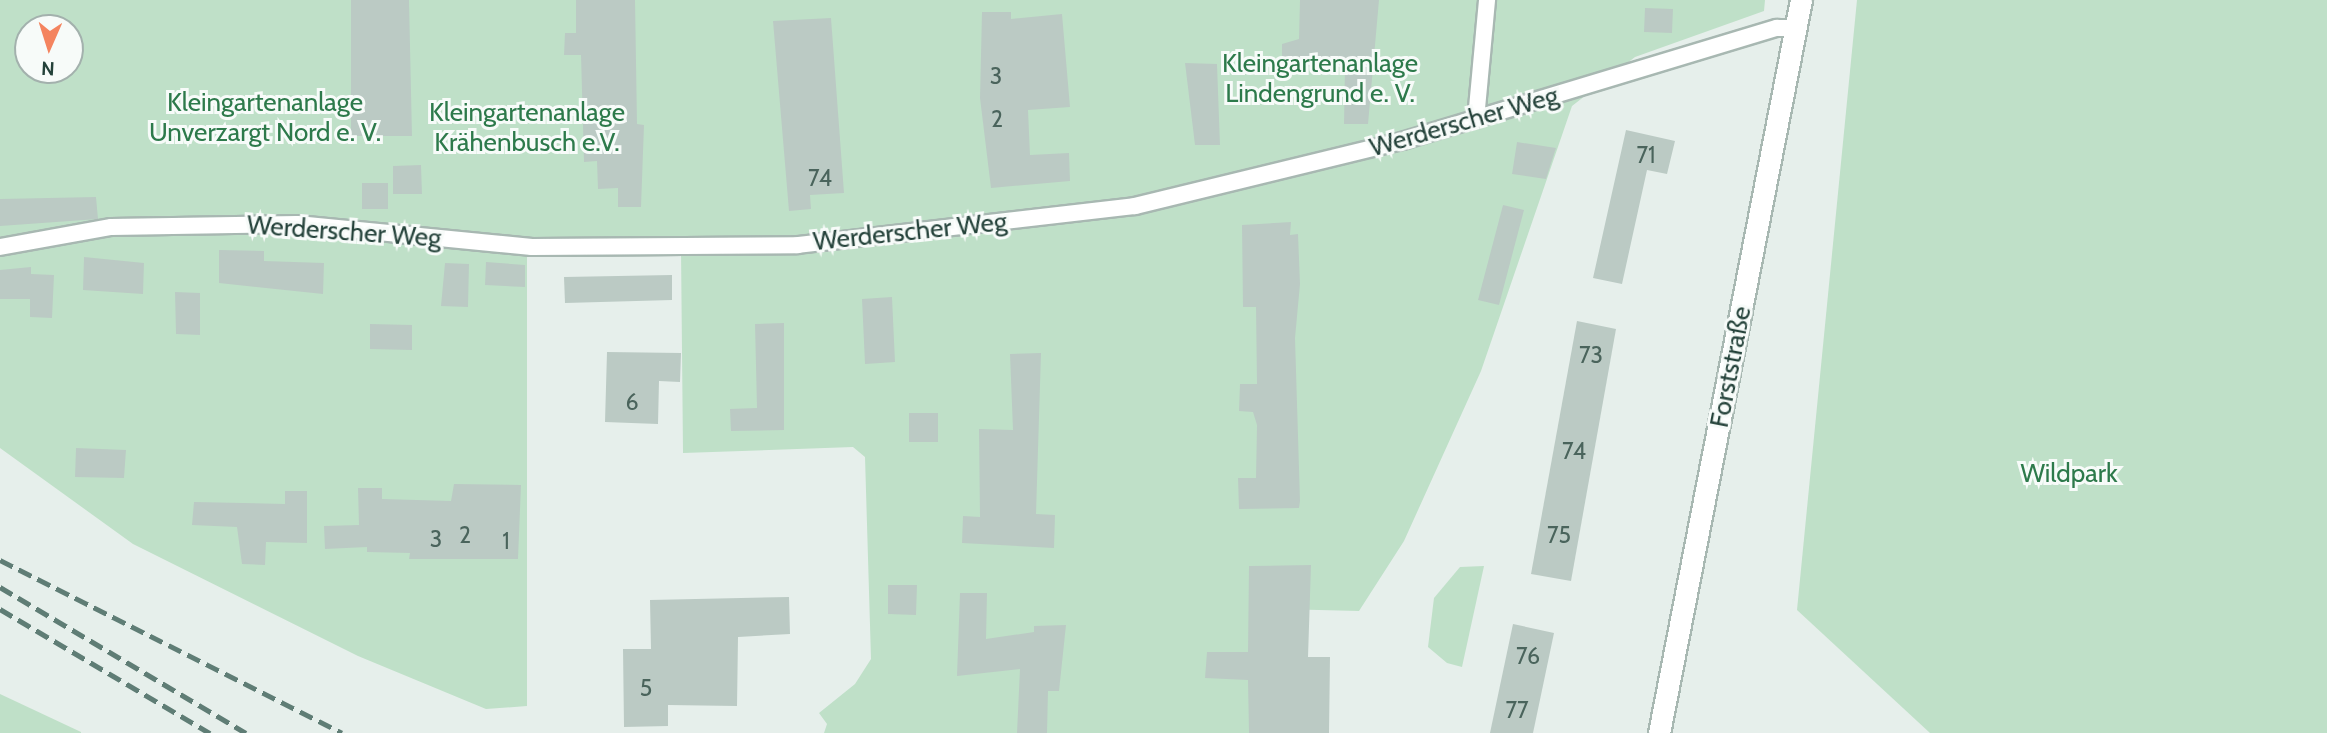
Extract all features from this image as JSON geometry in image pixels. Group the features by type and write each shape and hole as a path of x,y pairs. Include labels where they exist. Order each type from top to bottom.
{"street":[{"name":"Forststraße","path":"1660,733 1801,0"}],"lane":[{"path":"1476,119 1488,0"},
{"name":"Werderscher Weg","path":"0,247 111,227 297,224 532,247 798,245 1135,206 1476,119 1777,28 1797,28"}],"green space":[{"path":"0,0 1765,0 1764,11 1635,57 1572,106 1481,371 1404,541 1359,611 1279,609 1277,733 824,733 827,724 819,713 855,684 871,659 865,457 853,447 683,453 681,249 527,257 527,706 486,709 358,656 133,544 0,448"},
{"name":"Wildpark","path":"1857,0 2327,0 2327,733 1930,733 1797,610"},
{"path":"1484,566 1462,667 1447,663 1428,647 1434,598 1460,567"},
{"path":"0,694 81,732 81,733 0,733"}],"building":[{"path":"351,0 409,0 412,136 351,136"},
{"path":"576,0 635,0 637,124 644,125 641,207 618,207 618,188 598,189 597,161 584,162 581,55 564,55 565,33 576,33"},
{"path":"1300,0 1379,0 1368,124 1344,124 1345,67 1282,66 1282,44 1299,39"},
{"path":"1645,8 1673,9 1672,33 1644,32"},
{"path":"982,12 1011,12 1011,19 1062,14 1070,107 1028,110 1030,155 1069,153 1070,181 991,188 980,98"},
{"path":"831,18 844,193 810,195 811,209 789,211 773,21"},
{"path":"1185,63 1217,64 1220,145 1195,145"},
{"path":"1626,130 1675,141 1667,174 1647,170 1622,284 1593,278"},
{"path":"1517,142 1556,148 1546,179 1512,174"},
{"path":"421,165 422,194 393,194 393,166"},
{"path":"362,183 388,183 388,209 362,209"},
{"path":"96,197 98,219 0,226 0,199"},
{"path":"1503,205 1524,210 1499,305 1478,300"},
{"path":"1291,222 1290,235 1298,234 1300,284 1295,338 1299,508 1239,509 1238,478 1256,478 1257,425 1253,412 1239,411 1240,384 1257,384 1256,307 1243,307 1242,225"},
{"path":"219,250 264,251 264,261 324,263 323,294 219,283"},
{"path":"84,257 144,263 143,294 83,290"},
{"path":"486,262 525,265 525,287 485,285"},
{"path":"445,263 469,264 468,307 441,306"},
{"path":"31,267 31,274 54,275 52,318 30,317 30,299 0,299 0,270"},
{"path":"672,275 672,300 565,303 564,277"},
{"path":"175,292 200,293 200,335 176,334"},
{"path":"892,297 895,362 865,364 862,299"},
{"path":"1577,321 1616,329 1571,581 1531,574"},
{"path":"784,323 784,430 731,431 730,409 757,408 755,324"},
{"path":"370,324 412,325 412,350 370,349"},
{"path":"607,352 681,353 680,382 659,381 658,424 605,422"},
{"path":"1041,353 1036,514 1055,515 1054,548 962,543 963,516 980,517 979,429 1013,430 1010,354"},
{"path":"909,413 938,413 938,442 909,442"},
{"path":"76,448 126,450 124,478 75,477"},
{"path":"454,484 521,485 518,559 409,559 410,553 367,552 367,547 325,549 324,526 359,525 358,488 382,488 382,499 451,501"},
{"path":"285,491 307,491 307,543 266,542 265,565 242,564 237,527 192,525 194,502 285,504"},
{"path":"1311,565 1308,657 1330,657 1329,733 1249,733 1248,680 1205,678 1207,652 1248,652 1249,566"},
{"path":"888,585 917,585 916,615 888,614"},
{"path":"960,593 987,593 986,639 1034,632 1034,626 1066,625 1059,691 1048,691 1047,733 1017,733 1020,669 957,676"},
{"path":"789,597 790,634 738,637 737,706 668,705 668,726 624,727 623,649 651,649 650,600"},
{"path":"1513,624 1554,633 1533,733 1490,733"}],"railway":[{"path":"0,560 342,733"},
{"path":"0,587 246,733"},
{"path":"0,609 210,733"}],"park label":[{"name":"Kleingartenanlage Lindengrund e. V.","path":"1320,79"},
{"name":"Kleingartenanlage Unverzargt Nord e. V.","path":"265,118"},
{"name":"Kleingartenanlage Krähenbusch e.V.","path":"527,128"}]}
